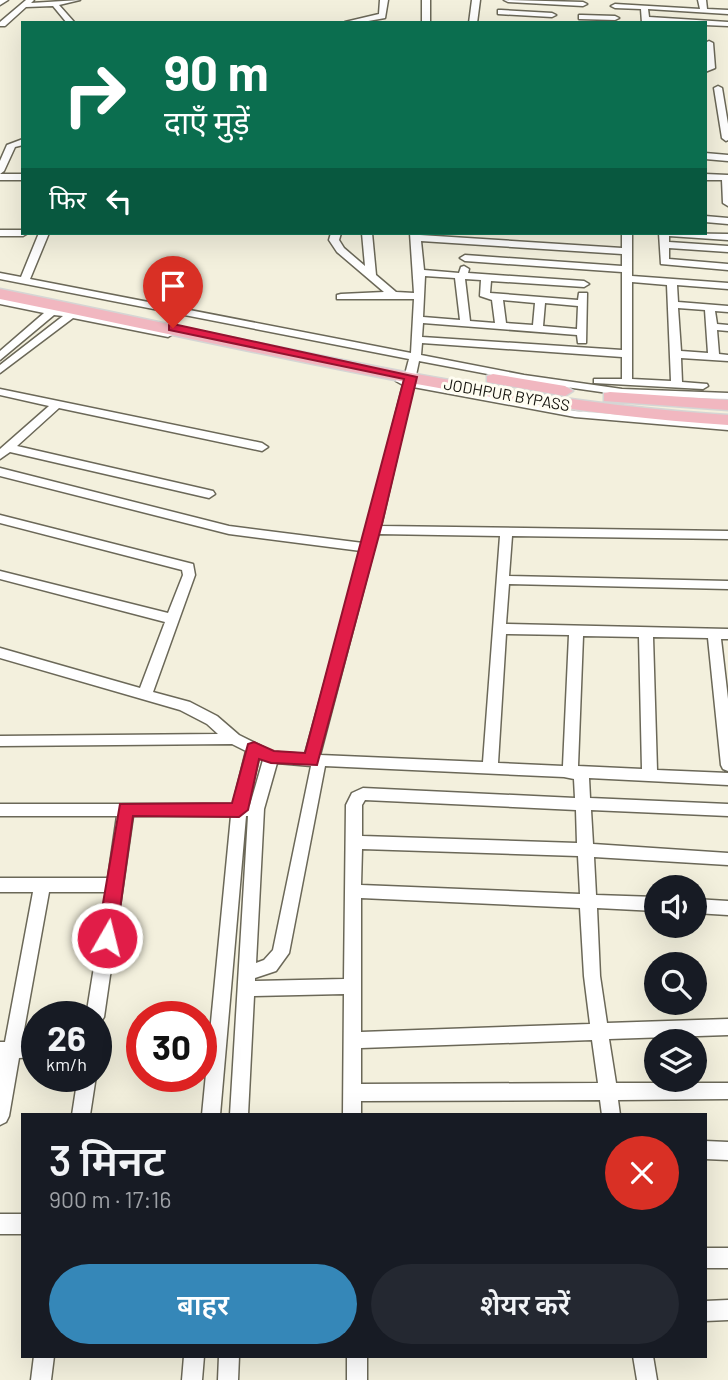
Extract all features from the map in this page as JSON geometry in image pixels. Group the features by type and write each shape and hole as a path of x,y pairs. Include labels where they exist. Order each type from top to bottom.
{"highway":[{"path":"0,278 413,368 590,395 728,405"},
{"name":"JODHPUR BYPASS","path":"0,294 413,368 527,400 650,415 728,420"}],"street":[{"path":"2,24 27,2 76,0"},
{"path":"358,21 382,16 384,0"},
{"path":"426,0 426,21"},
{"path":"473,21 476,0"},
{"path":"508,0 583,2 582,20 614,21 615,3 644,8 728,12"},
{"path":"702,0 704,11"},
{"path":"53,3 69,21"},
{"path":"502,12 551,19 554,3"},
{"path":"644,8 646,21"},
{"path":"707,23 728,24"},
{"path":"707,69 711,68 707,39 718,36"},
{"path":"707,87 728,88"},
{"path":"718,88 716,105 726,134"},
{"path":"0,171 11,145 21,142"},
{"path":"707,157 728,159"},
{"path":"0,177 21,177"},
{"path":"707,177 727,178 728,203"},
{"path":"707,219 728,221"},
{"path":"0,233 21,233"},
{"path":"24,281 43,235"},
{"path":"336,235 335,243 393,295"},
{"path":"367,235 371,275"},
{"path":"556,235 556,247"},
{"path":"588,235 588,249"},
{"path":"627,235 627,380"},
{"path":"664,235 664,262 728,267"},
{"path":"696,235 728,237"},
{"path":"247,981 270,966 281,953 315,760 413,368 419,296 415,236 468,237 556,247 627,251"},
{"path":"465,323 461,276 468,237"},
{"path":"664,245 728,250"},
{"path":"466,258 584,266 672,282 728,286"},
{"path":"582,350 584,266"},
{"path":"419,273 584,284"},
{"path":"0,278 24,281 413,368 575,414 728,427"},
{"path":"486,278 485,296 583,303"},
{"path":"672,282 677,384"},
{"path":"341,297 419,296"},
{"path":"497,297 500,325"},
{"path":"538,328 540,300"},
{"path":"0,301 71,315 413,368 622,392 728,397"},
{"path":"673,305 728,309"},
{"path":"710,308 714,357"},
{"path":"0,357 51,311"},
{"path":"0,370 71,315"},
{"path":"418,320 582,332"},
{"path":"712,327 728,328"},
{"path":"416,340 627,354"},
{"path":"676,354 728,358"},
{"path":"413,368 728,388"},
{"path":"0,392 262,447"},
{"path":"5,452 57,404"},
{"path":"5,452 209,494"},
{"path":"0,472 229,530 368,548"},
{"path":"0,519 188,566 189,575 145,693"},
{"path":"374,527 506,532 728,533"},
{"path":"374,527 728,533"},
{"path":"490,769 506,532"},
{"path":"0,575 172,619"},
{"path":"503,580 728,585"},
{"path":"500,629 721,633 728,765"},
{"path":"576,630 576,774 583,804 598,1031 611,1113"},
{"path":"646,632 650,775"},
{"path":"0,653 145,693 199,711 234,739 271,757 576,774 728,779"},
{"path":"0,741 234,739"},
{"path":"211,1113 254,748"},
{"path":"239,1113 247,981 247,810 271,757"},
{"path":"352,1113 354,805 357,797 363,794 728,810"},
{"path":"97,1001 126,809"},
{"path":"0,810 247,810"},
{"path":"354,842 586,850 728,859"},
{"path":"0,885 114,885"},
{"path":"0,1116 6,1050 42,885"},
{"path":"354,891 644,903"},
{"path":"707,907 728,908"},
{"path":"247,981 353,986"},
{"path":"352,1040 728,1027"},
{"path":"351,1093 728,1091"},
{"path":"81,1113 84,1092"},
{"path":"707,1150 728,1151"},
{"path":"0,1224 21,1224"},
{"path":"707,1258 728,1258"},
{"path":"707,1311 728,1310"},
{"path":"41,1380 44,1358"},
{"path":"192,1380 194,1358"},
{"path":"228,1380 229,1358"},
{"path":"357,1358 358,1380"},
{"path":"643,1358 647,1380"}],"route":[{"path":"107,938 126,809 239,810 254,748 271,757 311,760 375,524 411,377 173,328"}]}
